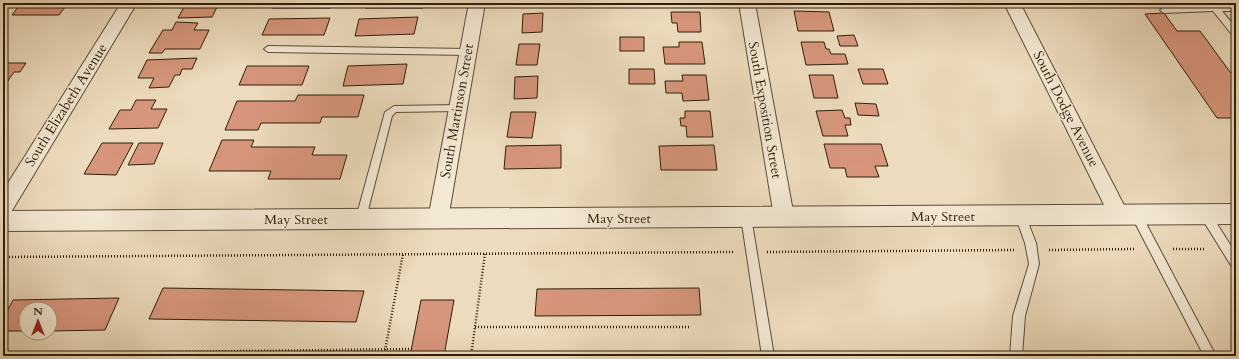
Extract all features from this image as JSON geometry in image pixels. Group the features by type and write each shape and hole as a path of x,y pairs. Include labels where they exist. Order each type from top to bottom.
{"street":[{"name":"South Elizabeth Avenue","path":"3,208 129,3"},
{"name":"South Martinson Street","path":"438,219 477,3"},
{"name":"South Exposition Street","path":"747,3 784,217"},
{"name":"South Dodge Avenue","path":"1012,3 1127,215"},
{"name":"May Street","path":"3,221 1236,214"}],"lane":[{"path":"1215,8 1236,34"},
{"path":"1164,10 1236,8"},
{"path":"268,49 468,52"},
{"path":"361,218 388,114 394,109 458,108"},
{"path":"1205,214 1236,264"},
{"path":"1016,356 1018,317 1032,272 1034,259 1020,215"},
{"path":"1127,215 1154,249 1210,356"},
{"path":"746,217 768,356"}],"path":[{"path":"3,257 1226,249"},
{"path":"384,356 403,254"},
{"path":"471,356 485,254"},
{"path":"475,327 689,327"},
{"path":"3,354 412,348"}],"building":[{"path":"21,3 68,3 59,15 12,15"},
{"path":"181,3 221,3 218,5 212,17 178,18 184,7 179,8"},
{"path":"275,3 332,3 331,8 272,8"},
{"path":"367,3 424,3 423,8 365,8"},
{"path":"794,11 829,12 834,31 798,31"},
{"path":"671,12 700,12 701,32 678,32 677,23 672,23"},
{"path":"543,13 542,32 522,33 523,14"},
{"path":"1164,13 1177,31 1200,31 1236,80 1236,118 1217,118 1145,14"},
{"path":"418,17 414,34 355,36 359,19"},
{"path":"330,18 324,35 262,35 269,19"},
{"path":"176,22 198,23 194,30 209,30 200,49 165,49 162,53 149,53 163,30 172,30"},
{"path":"854,35 858,46 840,46 837,36"},
{"path":"620,37 644,37 644,51 620,51"},
{"path":"679,42 702,42 705,64 665,64 663,47 679,47"},
{"path":"801,42 824,42 826,49 829,49 831,54 845,54 848,64 806,65"},
{"path":"519,44 540,44 537,65 516,65"},
{"path":"197,58 192,69 182,69 180,75 175,75 169,87 149,88 154,78 138,78 147,60"},
{"path":"3,63 26,63 20,72 14,72 3,88"},
{"path":"407,64 403,84 343,86 348,66"},
{"path":"247,66 309,66 302,85 239,85"},
{"path":"629,69 654,69 655,84 629,84"},
{"path":"858,69 883,69 888,84 863,84"},
{"path":"682,75 706,75 709,100 683,101 682,93 666,93 665,81 683,81"},
{"path":"809,75 833,75 838,98 814,98"},
{"path":"538,76 537,98 514,99 515,77"},
{"path":"298,95 364,95 358,117 322,117 320,123 261,123 258,130 225,130 237,101 295,101"},
{"path":"136,100 156,100 151,109 167,109 158,128 109,129 120,110 131,110"},
{"path":"855,103 876,104 879,116 858,115"},
{"path":"842,110 845,118 850,118 851,125 845,125 848,136 823,136 816,111"},
{"path":"685,111 710,111 713,137 687,137 686,126 681,126 680,118 685,118"},
{"path":"511,112 536,112 532,138 507,137"},
{"path":"222,140 254,140 251,147 315,147 312,155 347,155 340,179 268,179 271,171 209,171"},
{"path":"102,143 133,143 116,175 84,174"},
{"path":"139,143 163,143 154,164 128,165"},
{"path":"824,144 881,144 888,166 875,166 879,177 847,177 845,168 830,168"},
{"path":"561,145 561,168 504,169 506,146"},
{"path":"714,145 717,170 661,170 659,146"},
{"path":"163,288 364,291 356,322 149,319"},
{"path":"699,288 701,315 535,316 537,289"},
{"path":"119,298 105,330 58,331 58,301 18,301 18,331 3,331 3,319 13,300"},
{"path":"421,300 454,300 444,356 410,356"}]}
